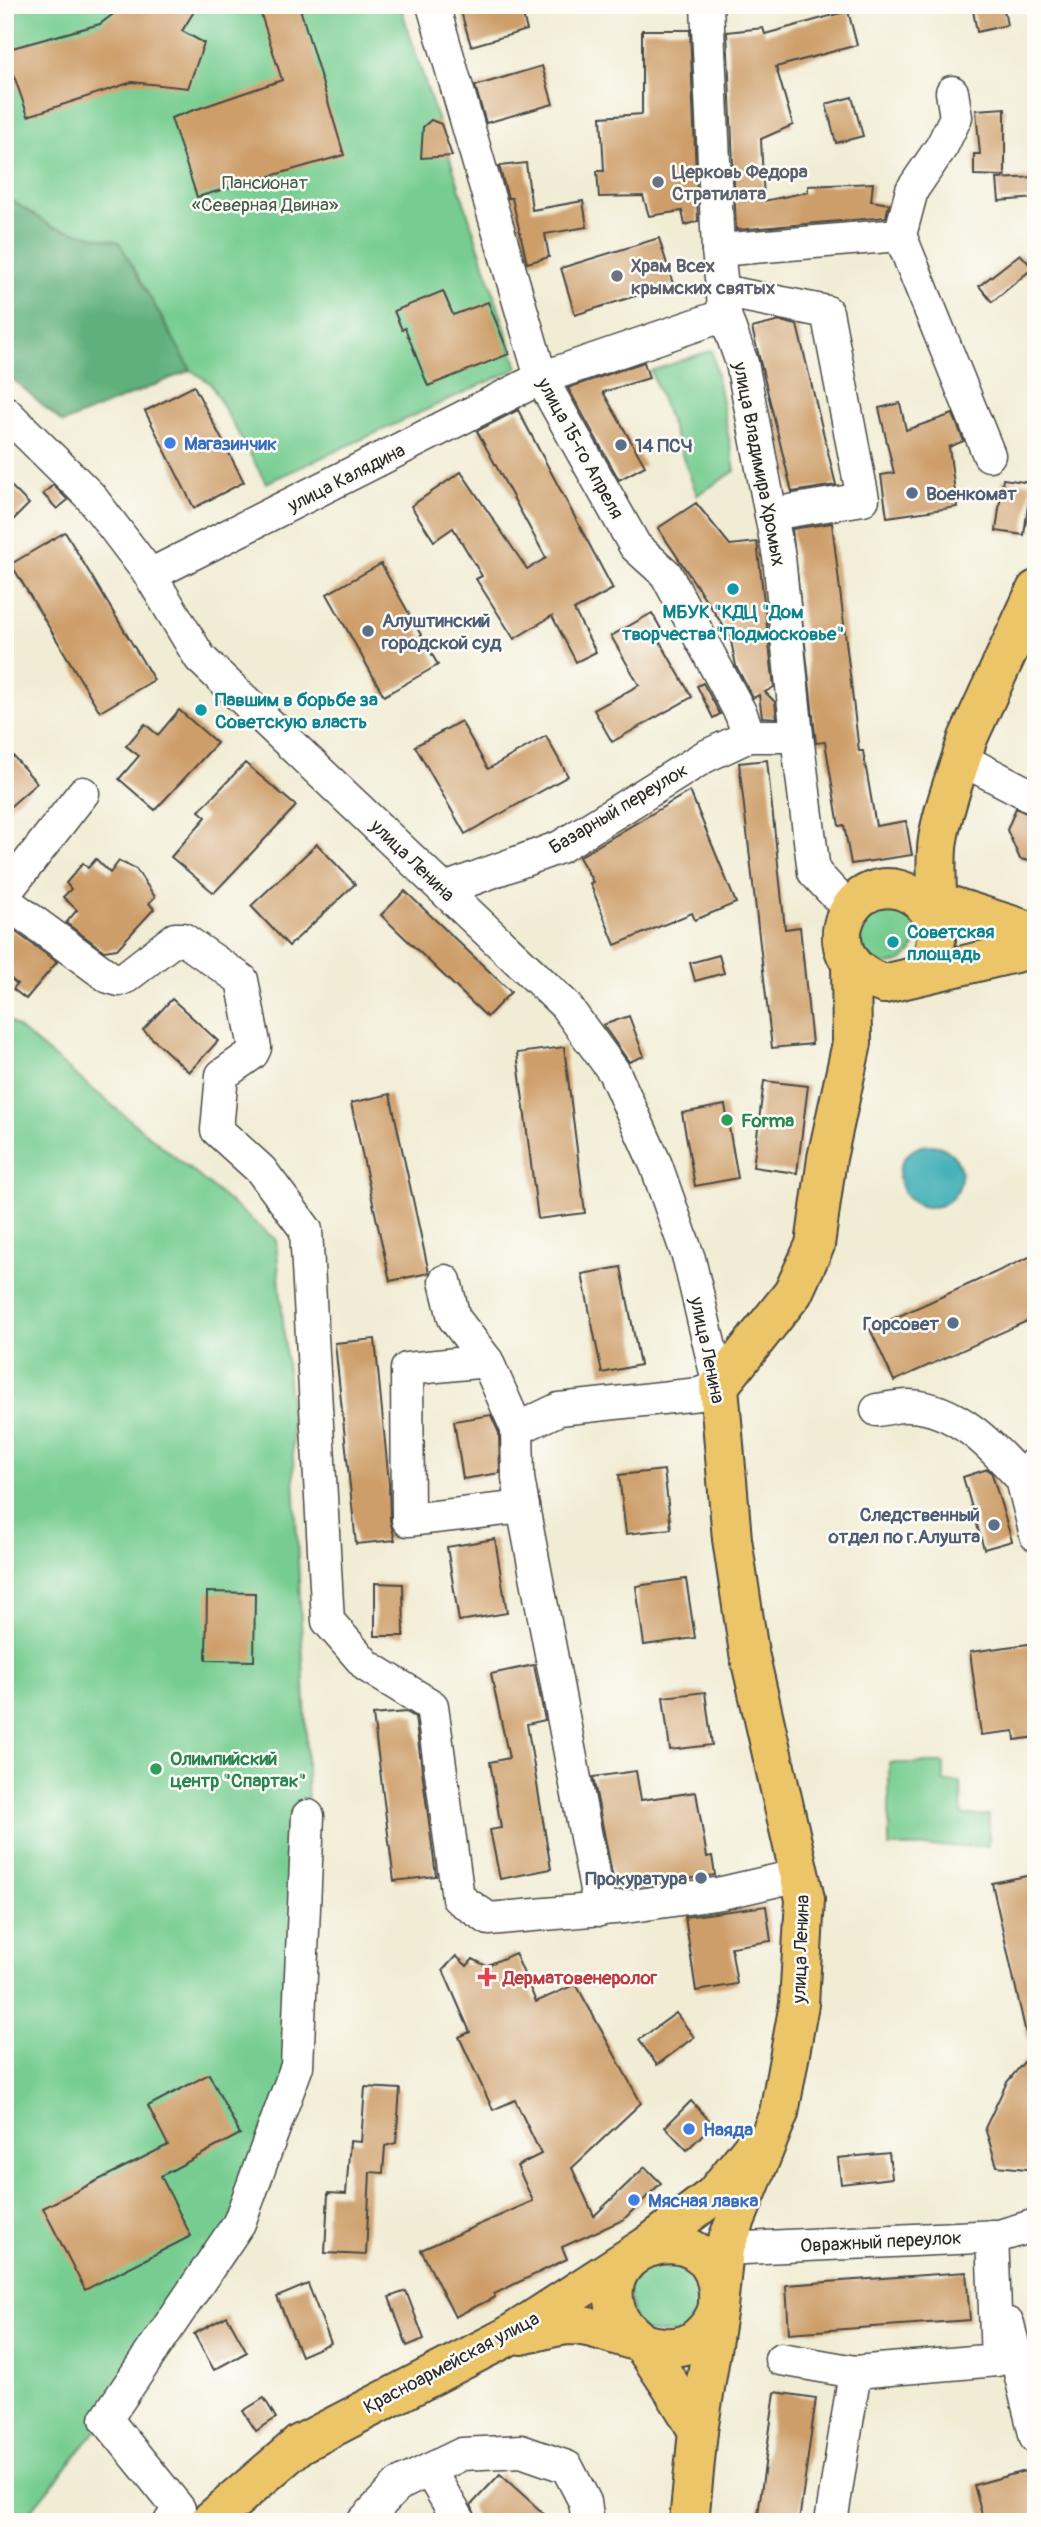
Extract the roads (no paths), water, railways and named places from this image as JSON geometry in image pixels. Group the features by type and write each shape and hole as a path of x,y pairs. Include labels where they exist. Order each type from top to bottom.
{"main road":[{"path":"852,1043 932,956 923,906 961,759 968,738 1036,590"},
{"path":"719,1386 793,1293 807,1268 815,1245 827,1158 852,1043 850,965 841,937 849,909 872,892 1036,933"},
{"path":"850,965 865,978 884,984 1036,948"},
{"name":"улица Ленина","path":"689,2522 698,2431 718,2307 724,2249 779,2113 799,2004 805,1899 749,1653 732,1539 719,1386"},
{"name":"Красноармейская улица","path":"209,2522 300,2444 505,2338 647,2246 714,2195 779,2113"},
{"path":"505,2338 573,2325 639,2340 663,2348 687,2344 707,2329 718,2307 717,2279 702,2255 676,2243 647,2246 624,2264 614,2291 620,2319 639,2340 698,2431"}],"street":[{"name":"улица 15-го Апреля","path":"433,5 541,378 635,546 666,574 741,714 749,736"},
{"name":"улица Владимира Хромых","path":"706,5 733,249 724,303 742,363 779,558 814,872 849,909"},
{"path":"952,92 956,117 942,146 912,190 900,235 989,455"},
{"path":"733,249 900,235"},
{"path":"733,249 778,258 863,259"},
{"name":"улица Калядина","path":"150,575 541,378 724,303"},
{"path":"724,303 827,312 863,499 771,514"},
{"name":"улица Ленина","path":"5,412 90,496 150,575 200,658 446,889 492,939 565,1005 614,1072 656,1165 689,1259 719,1386"},
{"path":"749,736 797,736"},
{"name":"Базарный переулок","path":"446,889 560,847 704,757 749,736"},
{"path":"961,759 1036,799"},
{"path":"5,893 83,793"},
{"path":"5,901 109,977 119,980 126,977 175,939 183,939 242,980 255,1048 252,1054 222,1075 217,1130 261,1170 306,1230 328,1621 367,1666 432,1706 458,1898 489,1919 600,1910 722,1893 800,1875"},
{"path":"446,1281 454,1318 487,1361 517,1429 518,1478 523,1507 600,1910"},
{"path":"487,1361 407,1369 408,1520 523,1507"},
{"path":"517,1429 559,1409 699,1395 719,1386"},
{"path":"877,1410 910,1405 945,1416 983,1437 1029,1470 1036,1535"},
{"path":"170,2522 179,2509 106,2419 239,2223 297,2066 308,1816"},
{"name":"Овражный переулок","path":"724,2249 992,2245 1036,2225"},
{"path":"781,2359 855,2372 997,2360 992,2245"},
{"path":"992,2245 1036,2438"},
{"path":"831,2522 855,2372"},
{"path":"372,2518 398,2485 461,2454 521,2451 567,2467 578,2483 588,2522"},
{"path":"429,2470 460,2522"}],"water":[{"path":"930,1145 952,1154 961,1176 952,1198 930,1207 908,1198 899,1176 908,1154"}],"place":[{"name":"Церковь Федора Стратилата","path":"658,182"},
{"name":"Храм Всех крымских святых","path":"617,276"},
{"name":"Магазинчик","path":"170,443"},
{"name":"14 ПСЧ","path":"621,445"},
{"name":"Военкомат","path":"912,493"},
{"name":"МБУК \"КДЦ \"Дом творчества\"Подмосковье\"","path":"733,589"},
{"name":"Алуштинский городской суд","path":"368,631"},
{"name":"Павшим в борьбе за Советскую власть","path":"201,710"},
{"name":"Советская площадь","path":"893,942"},
{"name":"Forma","path":"727,1120"},
{"name":"Горсовет","path":"953,1323"},
{"name":"Следственный отдел по г.Алушта","path":"994,1525"},
{"name":"Олимпийский центр \"Спартак\"","path":"156,1769"},
{"name":"Прокуратура","path":"701,1878"},
{"name":"Дерматовенеролог","path":"487,1977"},
{"name":"Наяда","path":"689,2129"},
{"name":"Мясная лавка","path":"634,2200"}],"park label":[{"name":"Пансионат «Северная Двина»","path":"265,193"}]}
